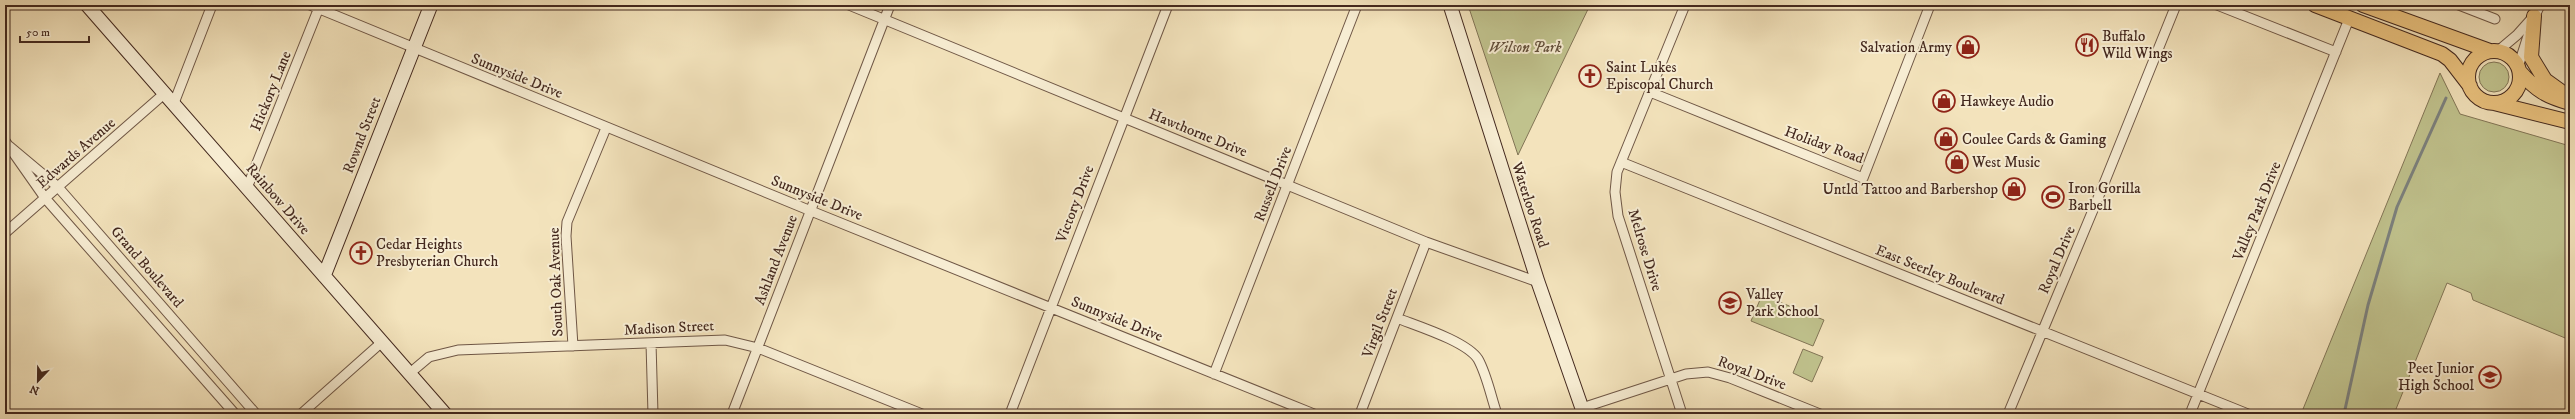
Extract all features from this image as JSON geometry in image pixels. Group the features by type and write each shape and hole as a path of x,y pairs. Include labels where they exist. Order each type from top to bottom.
{"main road":[{"name":"Rainbow Drive","path":"87,5 445,414"},
{"name":"Rownd Street","path":"324,276 431,5"},
{"name":"Waterloo Road","path":"1450,5 1538,282 1583,411"},
{"path":"2315,5 2442,54 2450,60 2474,93 2488,102 2570,122"},
{"path":"2363,5 2510,56 2536,90 2548,96 2570,103"},
{"path":"2537,11 2531,57 2545,80 2570,98"},
{"path":"2470,86 2469,79 2472,64 2476,58 2494,51"},
{"path":"2488,102 2495,102 2509,98 2518,87 2519,69"}],"street":[{"path":"174,103 212,5"},
{"name":"Sunnyside Drive","path":"310,5 320,7 413,49 606,128 1314,414"},
{"name":"Hawthorne Drive","path":"849,5 1426,242 1538,282"},
{"name":"Ashland Avenue","path":"732,414 890,5"},
{"name":"Victory Drive","path":"1010,414 1123,118 1168,5"},
{"name":"Russell Drive","path":"1214,374 1357,5"},
{"name":"Melrose Drive","path":"1682,414 1675,390 1669,380 1618,216 1615,192 1617,172 1684,5"},
{"name":"Holiday Road","path":"1650,92 1863,178 1930,5"},
{"name":"Royal Drive","path":"2008,414 2104,186 2176,5"},
{"path":"2217,5 2336,52"},
{"path":"2459,5 2495,19"},
{"name":"Hickory Lane","path":"247,188 320,7"},
{"path":"2494,51 2517,35 2537,11"},
{"path":"2519,69 2537,11"},
{"name":"Valley Park Drive","path":"2190,414 2349,19"},
{"name":"Edwards Avenue","path":"5,233 165,93"},
{"name":"South Oak Avenue","path":"573,346 566,236 567,222 606,128"},
{"name":"Grand Boulevard","path":"7,143 58,187 256,414"},
{"name":"Grand Boulevard","path":"7,143 45,198 235,414"},
{"name":"East Seerley Boulevard","path":"1621,162 2248,414"},
{"name":"Virgil Street","path":"1360,414 1426,242"},
{"path":"1397,318 1462,345 1473,353 1481,366 1497,414"},
{"name":"Madison Street","path":"410,373 429,357 458,350 725,340 758,348 922,414"},
{"path":"301,414 382,342"},
{"path":"651,343 653,414"},
{"name":"Royal Drive","path":"1583,411 1686,374 1720,374 1820,414"}],"green space":[{"name":"Wilson Park","path":"1468,5 1590,5 1518,155"},
{"path":"2494,62 2505,66 2509,77 2505,88 2494,92 2483,88 2479,77 2483,66"},
{"path":"2440,73 2460,114 2570,146 2570,340 2473,300 2471,293 2447,283 2394,414 2301,414"},
{"path":"1762,295 1824,320 1813,346 1751,321"},
{"path":"1803,349 1823,357 1812,382 1793,373"}],"waterway":[{"path":"2344,414 2368,305 2397,207 2446,98"}],"place":[{"name":"Buffalo Wild Wings","path":"2087,45"},
{"name":"Salvation Army","path":"1968,47"},
{"name":"Saint Lukes Episcopal Church","path":"1590,76"},
{"name":"Hawkeye Audio","path":"1944,101"},
{"name":"Coulee Cards & Gaming","path":"1946,139"},
{"name":"West Music","path":"1957,162"},
{"name":"Untld Tattoo and Barbershop","path":"2014,189"},
{"name":"Iron Gorilla Barbell","path":"2053,197"},
{"name":"Cedar Heights Presbyterian Church","path":"361,253"},
{"name":"Valley Park School","path":"1730,303"},
{"name":"Peet Junior High School","path":"2490,377"}]}
